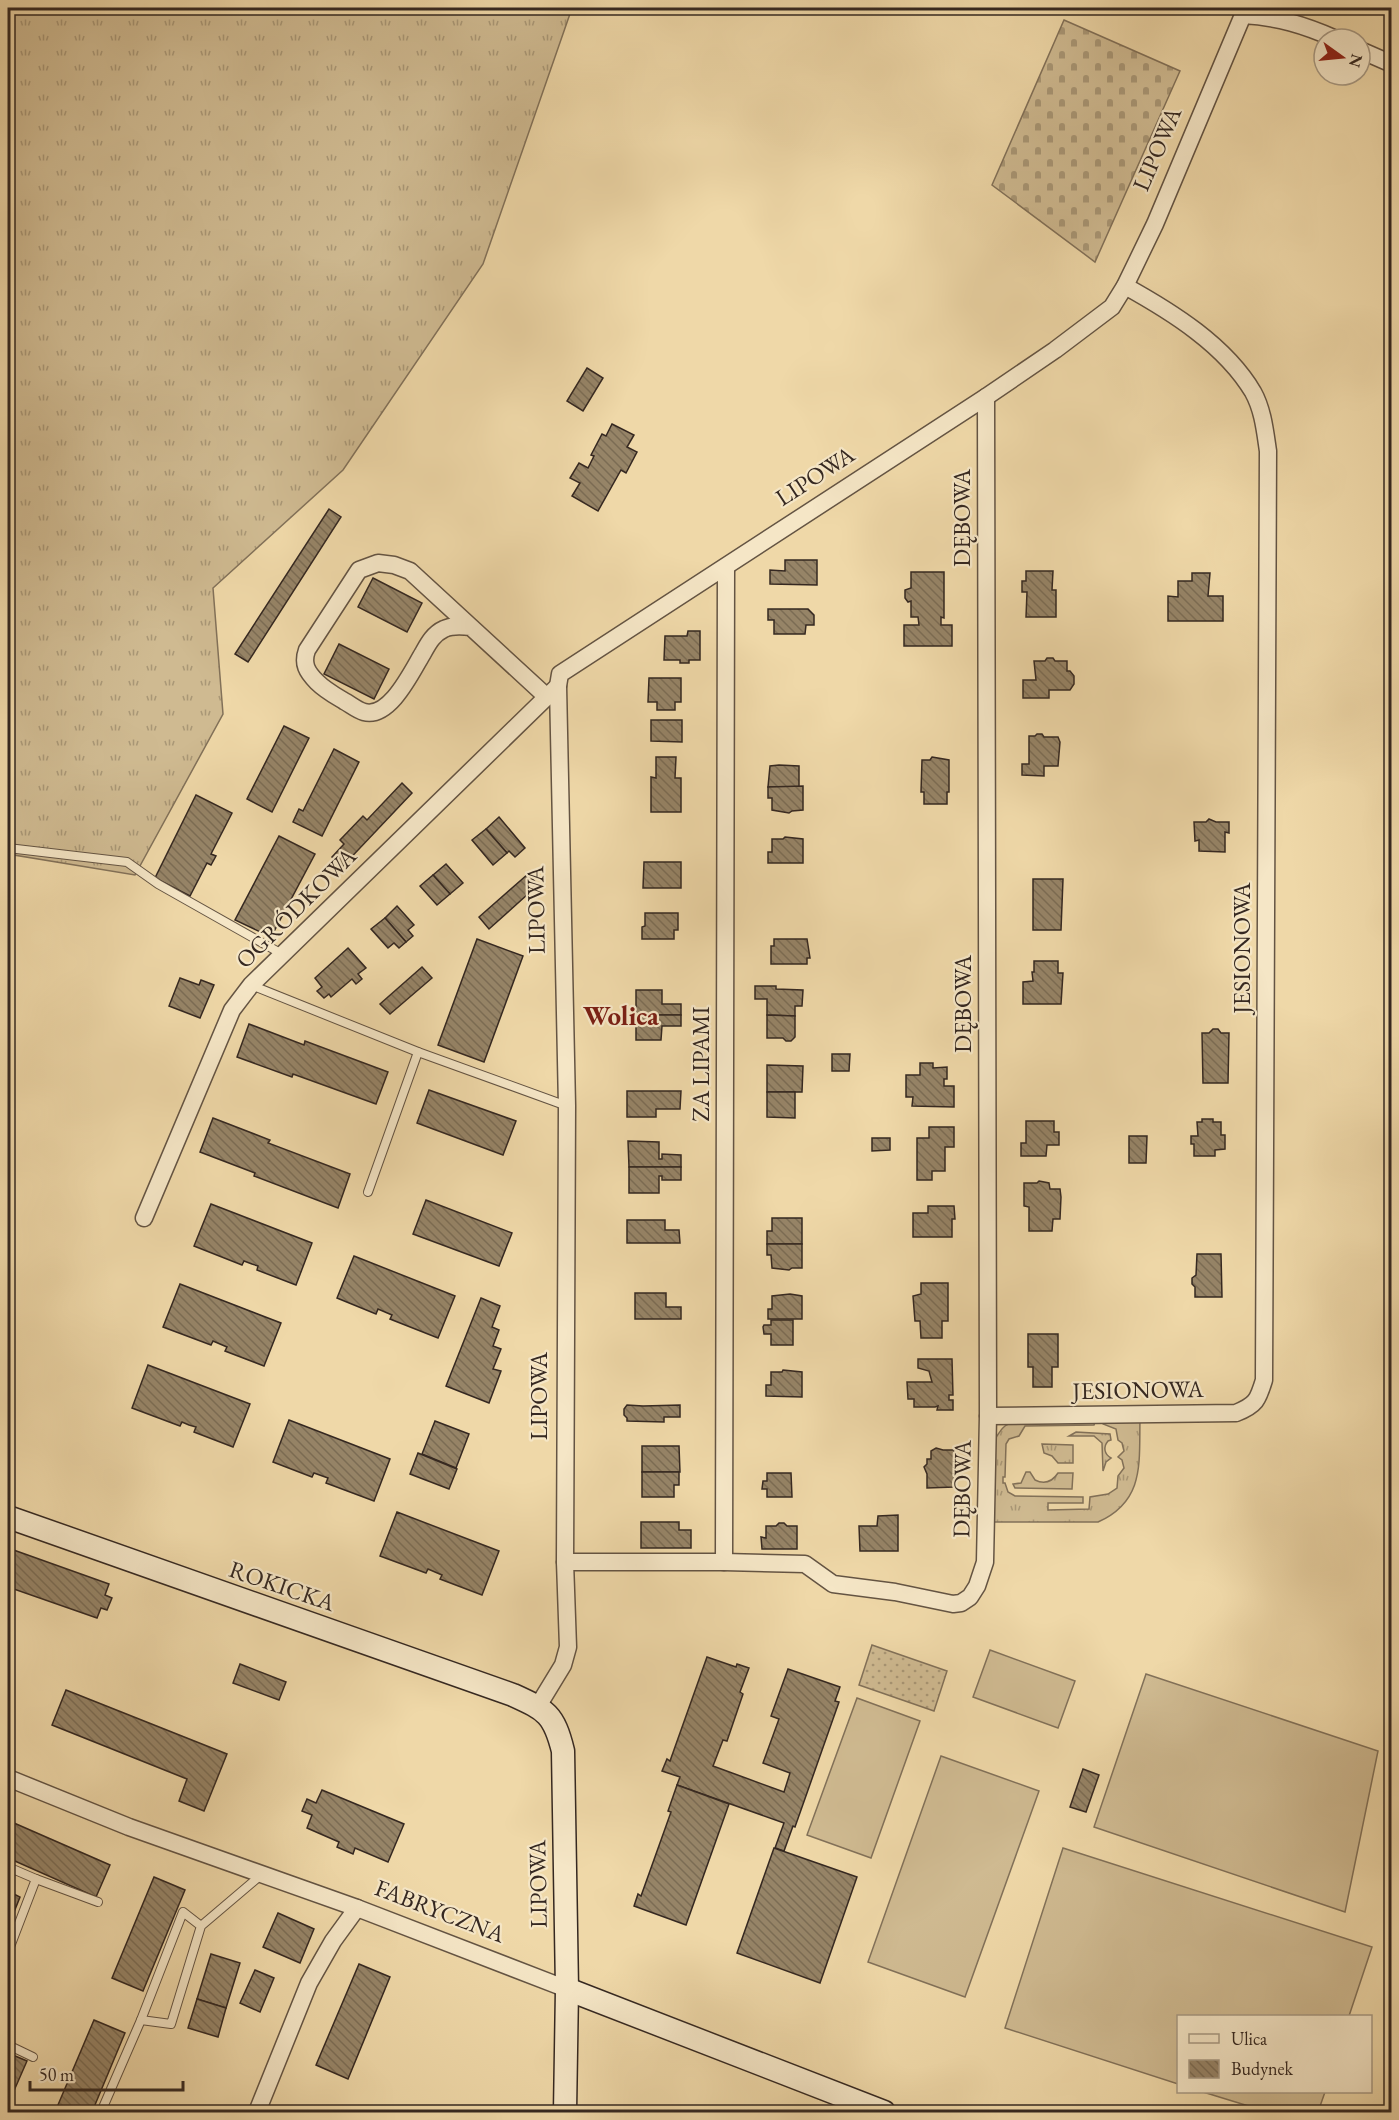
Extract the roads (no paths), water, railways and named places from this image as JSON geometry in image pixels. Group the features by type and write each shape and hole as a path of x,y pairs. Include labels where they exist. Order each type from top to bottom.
{"main road":[{"name":"ROKICKA","path":"8,1517 513,1695 538,1706"},
{"name":"LIPOWA","path":"538,1706 552,1718 560,1734 564,1751 567,1989 565,2112"},
{"name":"FABRYCZNA","path":"567,1989 884,2112"}],"street":[{"name":"LIPOWA","path":"538,1706 563,1665 568,1647 565,1562 567,1106 553,691 560,674 986,397 1055,350 1112,307 1125,286 1155,224 1244,15 1268,16 1312,28"},
{"path":"1372,55 1392,64"},
{"name":"JESIONOWA","path":"988,1416 1236,1413 1251,1407 1259,1398 1264,1380 1268,451 1264,421 1254,394 1236,368 1170,310 1125,286"},
{"name":"DĘBOWA","path":"724,1562 806,1564 833,1584 895,1592 953,1604 962,1603 970,1597 977,1586 985,1562 988,1416 986,397"},
{"path":"471,627 456,626 444,629 433,637 400,690 388,705 376,712 365,712 325,689 313,678 303,660 307,650 359,570 378,563 394,564 410,571 471,627 553,691"},
{"name":"ZA LIPAMI","path":"724,1562 726,567"},
{"name":"OGRÓDKOWA","path":"144,1218 232,1010 251,985 553,691"},
{"path":"565,1562 724,1562"},
{"name":"FABRYCZNA","path":"8,1778 140,1831 357,1908 567,1989"},
{"path":"256,2112 309,1983 333,1941 357,1908"}],"lane":[{"path":"8,848 127,862 158,884 282,954"},
{"path":"251,985 418,1052 567,1106"},
{"path":"368,1192 418,1052"},
{"path":"8,1867 98,1902"},
{"path":"141,2020 171,2024 201,1926 261,1875"},
{"path":"8,1952 36,1879"},
{"path":"100,2112 141,2020 183,1912 201,1926"},
{"path":"8,2045 33,2057"}],"district":[{"name":"Wolica","path":"621,1016"}]}
